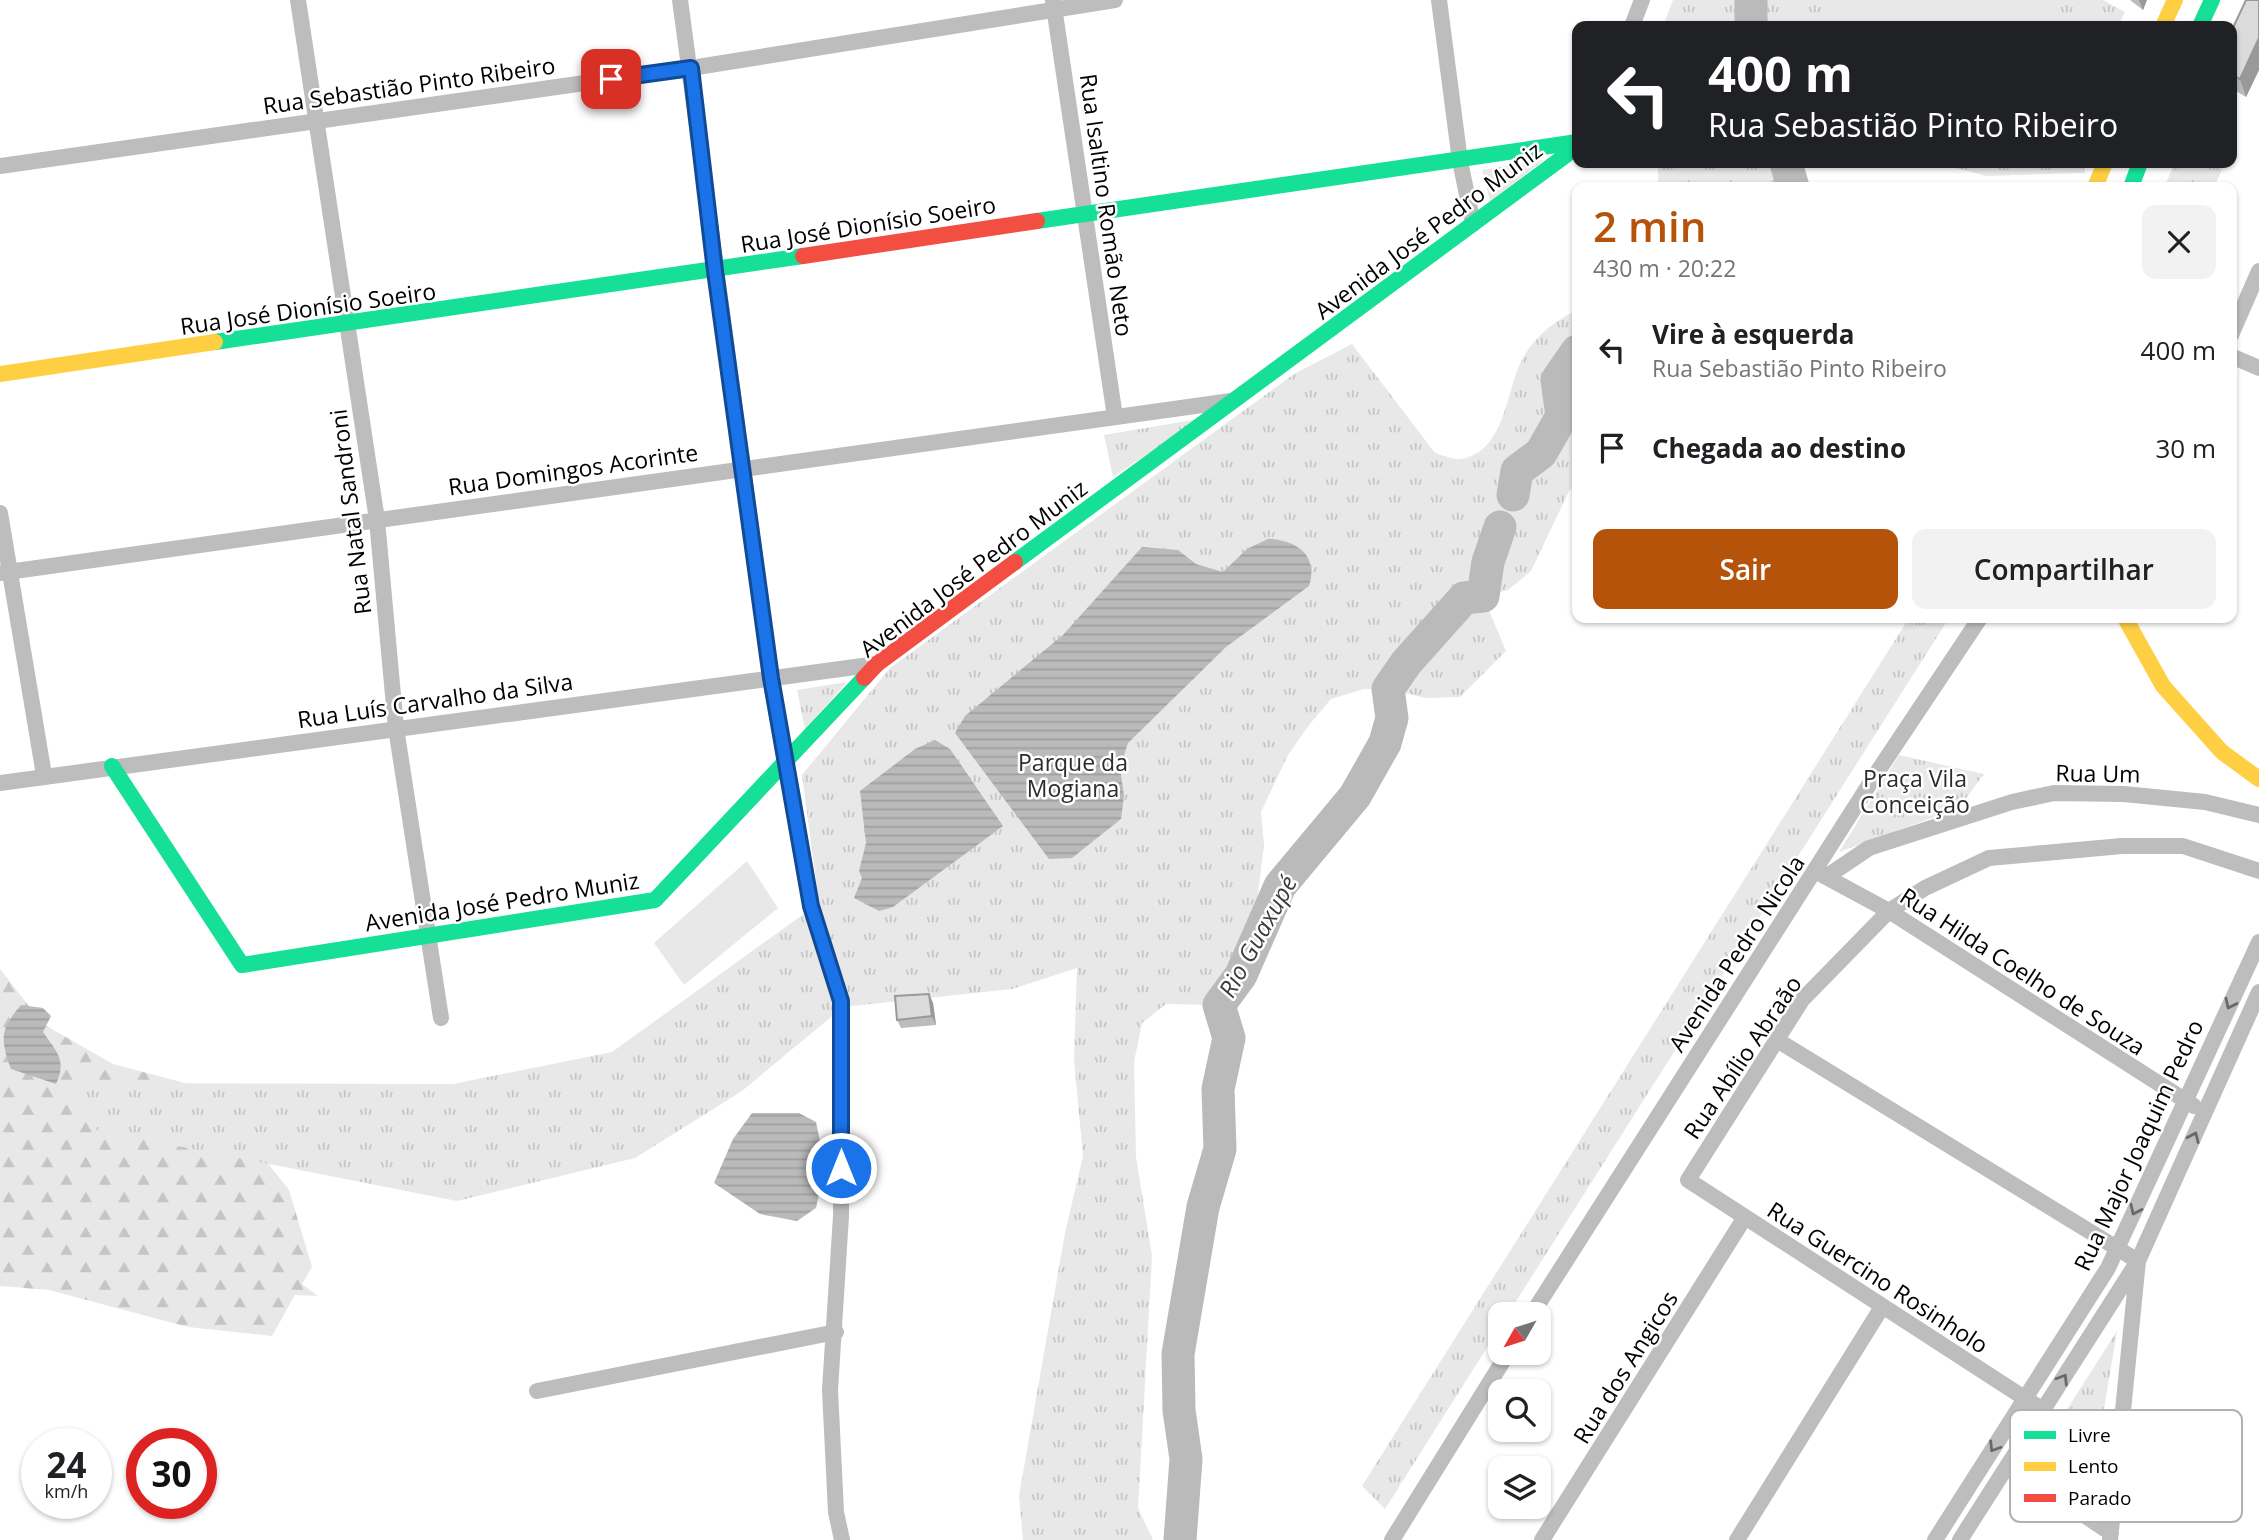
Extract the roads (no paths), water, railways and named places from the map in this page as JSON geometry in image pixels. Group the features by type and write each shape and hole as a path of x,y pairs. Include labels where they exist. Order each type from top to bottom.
{"street":[{"name":"Rua Natal Sandroni","path":"298,0 377,520 396,728 441,1018"},
{"path":"680,0 771,678 811,906 841,1001 841,1216 836,1332 830,1390 836,1512 842,1540"},
{"name":"Rua Sebastião Pinto Ribeiro","path":"0,166 691,68 1054,6 1115,0"},
{"path":"1439,0 1460,162 1473,224"},
{"path":"1634,21 1642,0"},
{"path":"2165,21 2175,0"},
{"path":"2202,21 2212,0"},
{"name":"Rua Isaltino Romão Neto","path":"1054,6 1115,417"},
{"name":"Rua José Dionísio Soeiro","path":"0,374 715,271 1084,213 1460,162 1572,143"},
{"name":"Avenida José Pedro Muniz","path":"113,766 242,965 655,900 877,664 1572,151"},
{"path":"2237,321 2259,271"},
{"path":"2237,359 2259,368"},
{"name":"Rua Domingos Acorinte","path":"5,572 1237,400"},
{"path":"0,513 5,572 44,775"},
{"name":"Avenida Pedro Nicola","path":"1540,1302 1821,874 1977,623"},
{"path":"2128,623 2163,686 2222,752 2259,779"},
{"name":"Rua Luís Carvalho da Silva","path":"0,783 877,664"},
{"name":"Rua Um","path":"1821,874 1869,848 2000,806 2054,793 2124,794 2204,802 2259,814"},
{"name":"Rua Abílio Abraão","path":"1688,1180 1802,1000 1889,911 1925,887 1989,858 2064,849 2183,846 2259,871"},
{"name":"Rua Hilda Coelho de Souza","path":"1821,874 1889,911 2185,1102 2205,1112"},
{"name":"Rua Major Joaquim Pedro","path":"2017,1410 2108,1268 2259,942"},
{"name":"Rua Major Joaquim Pedro","path":"2043,1410 2138,1261 2259,992"},
{"path":"1777,1040 2138,1261 2123,1410"},
{"name":"Rua Guercino Rosinholo","path":"1688,1180 2043,1410"},
{"name":"Rua dos Angicos","path":"1542,1540 1745,1217"},
{"path":"1737,1540 1882,1307"},
{"path":"537,1391 836,1332"},
{"path":"1392,1540 1501,1365"},
{"name":"Rua Major Joaquim Pedro","path":"1935,1540 2010,1421"},
{"name":"Rua Major Joaquim Pedro","path":"1960,1540 2010,1462"},
{"path":"2089,1522 2110,1537"}],"waterway":[{"name":"Rio Guaxupé","path":"1751,0 1751,21"},
{"name":"Rio Guaxupé","path":"1787,168 1792,182"},
{"name":"Rio Guaxupé","path":"1513,495 1517,471 1541,453 1562,416 1557,380 1572,358"},
{"name":"Rio Guaxupé","path":"1180,1540 1186,1459 1179,1410 1178,1354 1203,1207 1220,1149 1218,1089 1229,1038 1219,1005 1241,975 1280,886 1355,796 1385,743 1392,718 1388,689 1406,663 1464,598 1483,596 1488,562 1500,527"}],"park label":[{"name":"Parque da Mogiana","path":"1073,775"},
{"name":"Praça Vila Conceição","path":"1915,791"}]}
